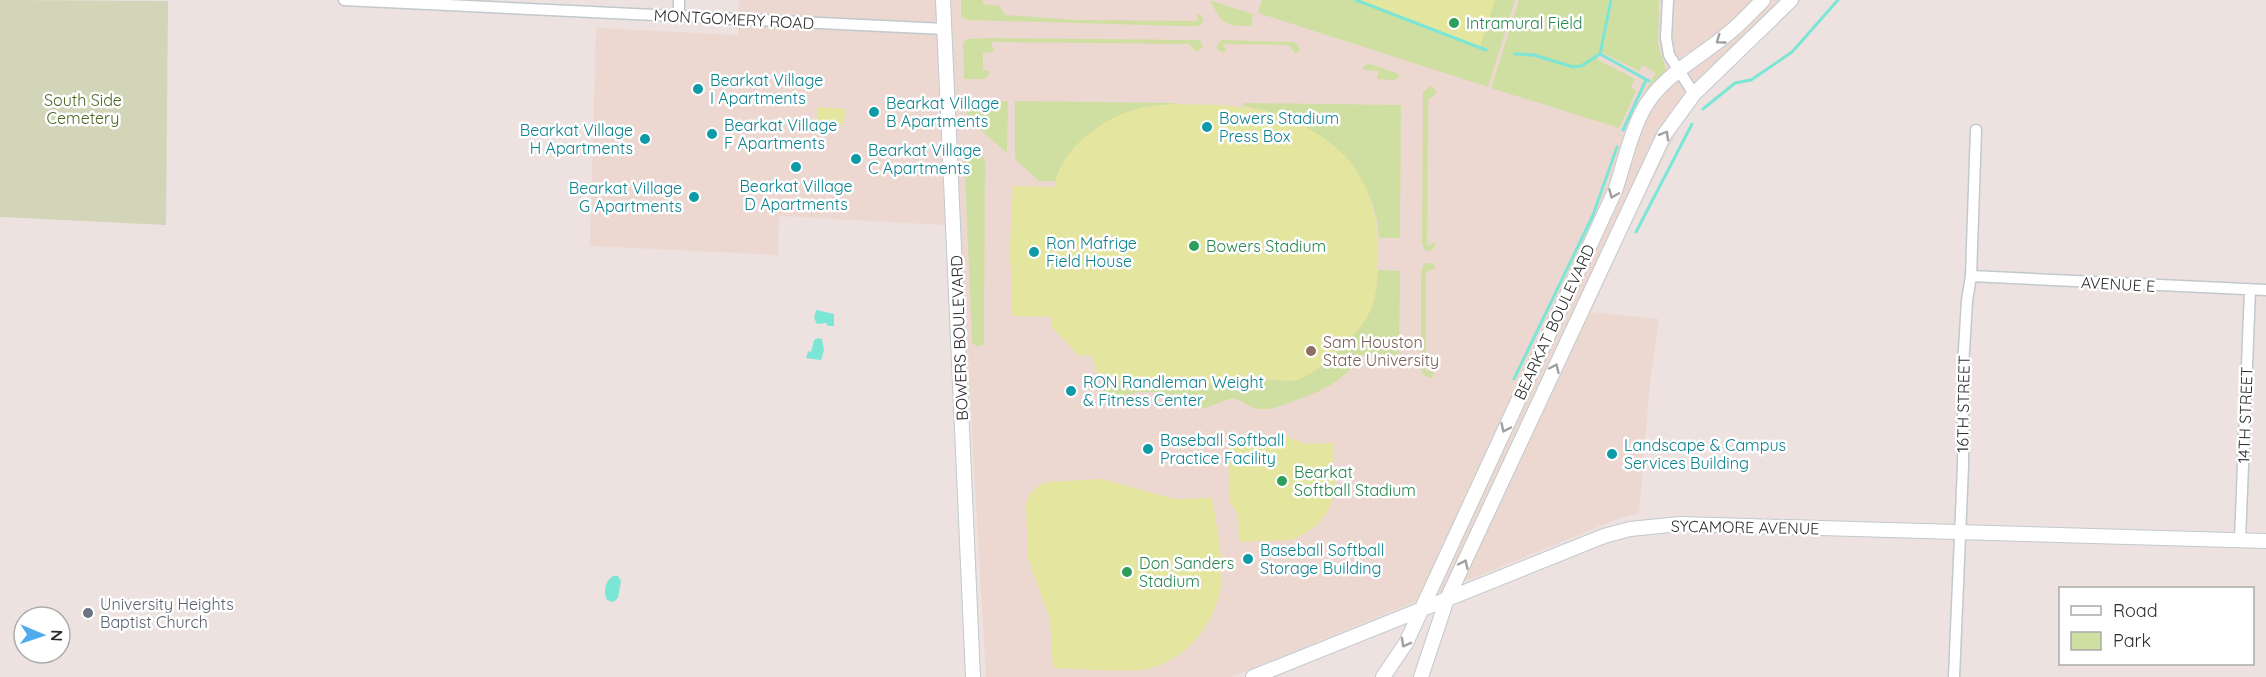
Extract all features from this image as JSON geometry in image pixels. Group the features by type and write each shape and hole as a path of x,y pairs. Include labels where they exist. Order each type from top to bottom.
{"street":[{"name":"MONTGOMERY ROAD","path":"344,0 945,29"},
{"path":"679,17 680,0"},
{"name":"BOWERS BOULEVARD","path":"943,0 973,677"},
{"path":"1668,0 1666,38 1669,55 1694,94"},
{"name":"BEARKAT BOULEVARD","path":"1383,677 1406,643 1615,191 1630,141 1642,112 1654,94 1678,70 1730,33 1763,0"},
{"name":"BEARKAT BOULEVARD","path":"1420,677 1448,599 1652,159 1678,113 1694,94 1791,0"},
{"name":"16TH STREET","path":"1954,677 1963,466 1963,366 1971,276 1976,130"},
{"name":"AVENUE E","path":"1971,276 2266,290"},
{"name":"14TH STREET","path":"2240,540 2250,290"},
{"name":"SYCAMORE AVENUE","path":"1253,677 1604,536 1654,525 2266,541"}],"shaded area":[{"name":"Sam Houston State University","path":"739,0 1801,0 1710,86 1679,128 1632,221 1591,312 1659,319 1650,383 1639,513 1620,518 1231,677 986,677 960,226 779,216 778,255 590,246 596,28 738,35"}],"green space":[{"name":"South Side Cemetery","path":"0,0 168,1 166,225 0,217"},
{"path":"961,0 983,0 983,4 999,6 1005,15 1077,20 1198,21 1197,13 1204,21 1199,26 1180,26 968,20 961,17"},
{"path":"1209,0 1253,14 1251,26 1231,25 1223,21"},
{"path":"1262,0 1515,0 1488,87 1258,13"},
{"name":"Intramural Field","path":"1361,0 1495,0 1480,47"},
{"path":"1519,0 1659,0 1658,44 1666,70 1640,100 1656,73 1643,65 1639,71 1601,52 1598,55 1598,60 1635,79 1631,87 1636,91 1619,128 1491,88"},
{"path":"968,39 1200,40 1203,47 1196,52 1189,44 991,42 994,52 983,53 983,70 990,71 989,75 985,79 964,79 963,42"},
{"path":"1223,40 1293,42 1300,50 1295,54 1289,45 1223,44 1225,53 1217,47 1218,43"},
{"path":"1370,64 1399,74 1399,77 1394,80 1377,79 1379,71 1362,70 1365,65"},
{"path":"1430,86 1436,90 1436,94 1428,100 1427,246 1436,242 1434,248 1429,252 1424,249 1422,243 1423,92"},
{"path":"966,101 1008,101 1007,153 967,118"},
{"path":"1015,101 1177,103 1137,109 1109,121 1075,148 1066,159 1056,181 1039,181 1015,159"},
{"path":"1243,103 1401,105 1400,238 1379,238 1375,212 1366,188 1335,148 1292,121 1243,106"},
{"name":"Bowers Stadium","path":"1175,104 1239,107 1259,110 1296,122 1315,132 1347,158 1364,185 1377,231 1378,264 1373,304 1359,329 1310,374 1297,380 1215,379 1215,384 1194,384 1193,379 1113,380 1106,374 1097,374 1092,356 1078,355 1051,326 1051,317 1012,316 1012,266 1009,265 1013,186 1055,187 1063,162 1072,150 1093,131 1130,111"},
{"path":"818,107 845,109 844,124 817,123"},
{"path":"968,145 981,149 985,162 984,344 978,347 973,344 972,340 964,150"},
{"path":"1433,263 1435,268 1426,273 1426,372 1434,369 1433,377 1429,378 1422,373 1421,366 1421,274 1423,265"},
{"path":"1378,270 1400,271 1399,356 1362,355 1342,377 1326,387 1270,409 1255,408 1242,401 1230,399 1200,409 1154,392 1130,394 1109,405 1106,401 1104,390 1106,372 1161,379 1194,379 1194,384 1232,379 1292,380 1308,375 1341,348 1368,315 1377,284"},
{"name":"Bearkat Softball Stadium","path":"1286,436 1305,444 1333,443 1335,492 1328,511 1318,524 1291,540 1239,542 1238,514 1230,502 1228,449 1240,437"},
{"name":"Don Sanders Stadium","path":"1102,479 1174,499 1212,498 1221,556 1220,592 1208,623 1198,637 1172,659 1157,666 1130,671 1053,668 1050,620 1028,558 1026,504 1029,495 1040,485 1048,482"}],"water":[{"path":"816,310 834,314 834,326 828,326 826,323 817,324 814,318"},
{"path":"822,339 824,350 821,360 806,358 808,351 811,352 814,340"},
{"path":"613,576 618,576 621,581 618,598 613,602 607,600 605,590 608,581"}],"waterway":[{"path":"1356,0 1486,50"},
{"path":"1515,54 1534,55 1573,67 1581,66 1600,54 1611,0"},
{"path":"1703,109 1735,83 1751,80 1792,52 1838,0"},
{"path":"1600,54 1649,81"},
{"path":"1623,130 1646,80"},
{"path":"1636,232 1692,124"},
{"path":"1514,379 1593,215 1617,147"}],"place":[{"name":"Intramural Field","path":"1454,23"},
{"name":"Bearkat Village I Apartments","path":"698,89"},
{"name":"Bearkat Village B Apartments","path":"874,112"},
{"name":"Bowers Stadium Press Box","path":"1207,127"},
{"name":"Bearkat Village F Apartments","path":"712,134"},
{"name":"Bearkat Village H Apartments","path":"645,139"},
{"name":"Bearkat Village C Apartments","path":"856,159"},
{"name":"Bearkat Village D Apartments","path":"796,167"},
{"name":"Bearkat Village G Apartments","path":"694,197"},
{"name":"Bowers Stadium","path":"1194,246"},
{"name":"Ron Mafrige Field House","path":"1034,252"},
{"name":"Sam Houston State University","path":"1311,351"},
{"name":"RON Randleman Weight & Fitness Center","path":"1071,391"},
{"name":"Baseball Softball Practice Facility","path":"1148,449"},
{"name":"Landscape & Campus Services Building","path":"1612,454"},
{"name":"Bearkat Softball Stadium","path":"1282,481"},
{"name":"Baseball Softball Storage Building","path":"1248,559"},
{"name":"Don Sanders Stadium","path":"1127,572"},
{"name":"University Heights Baptist Church","path":"88,613"}]}
